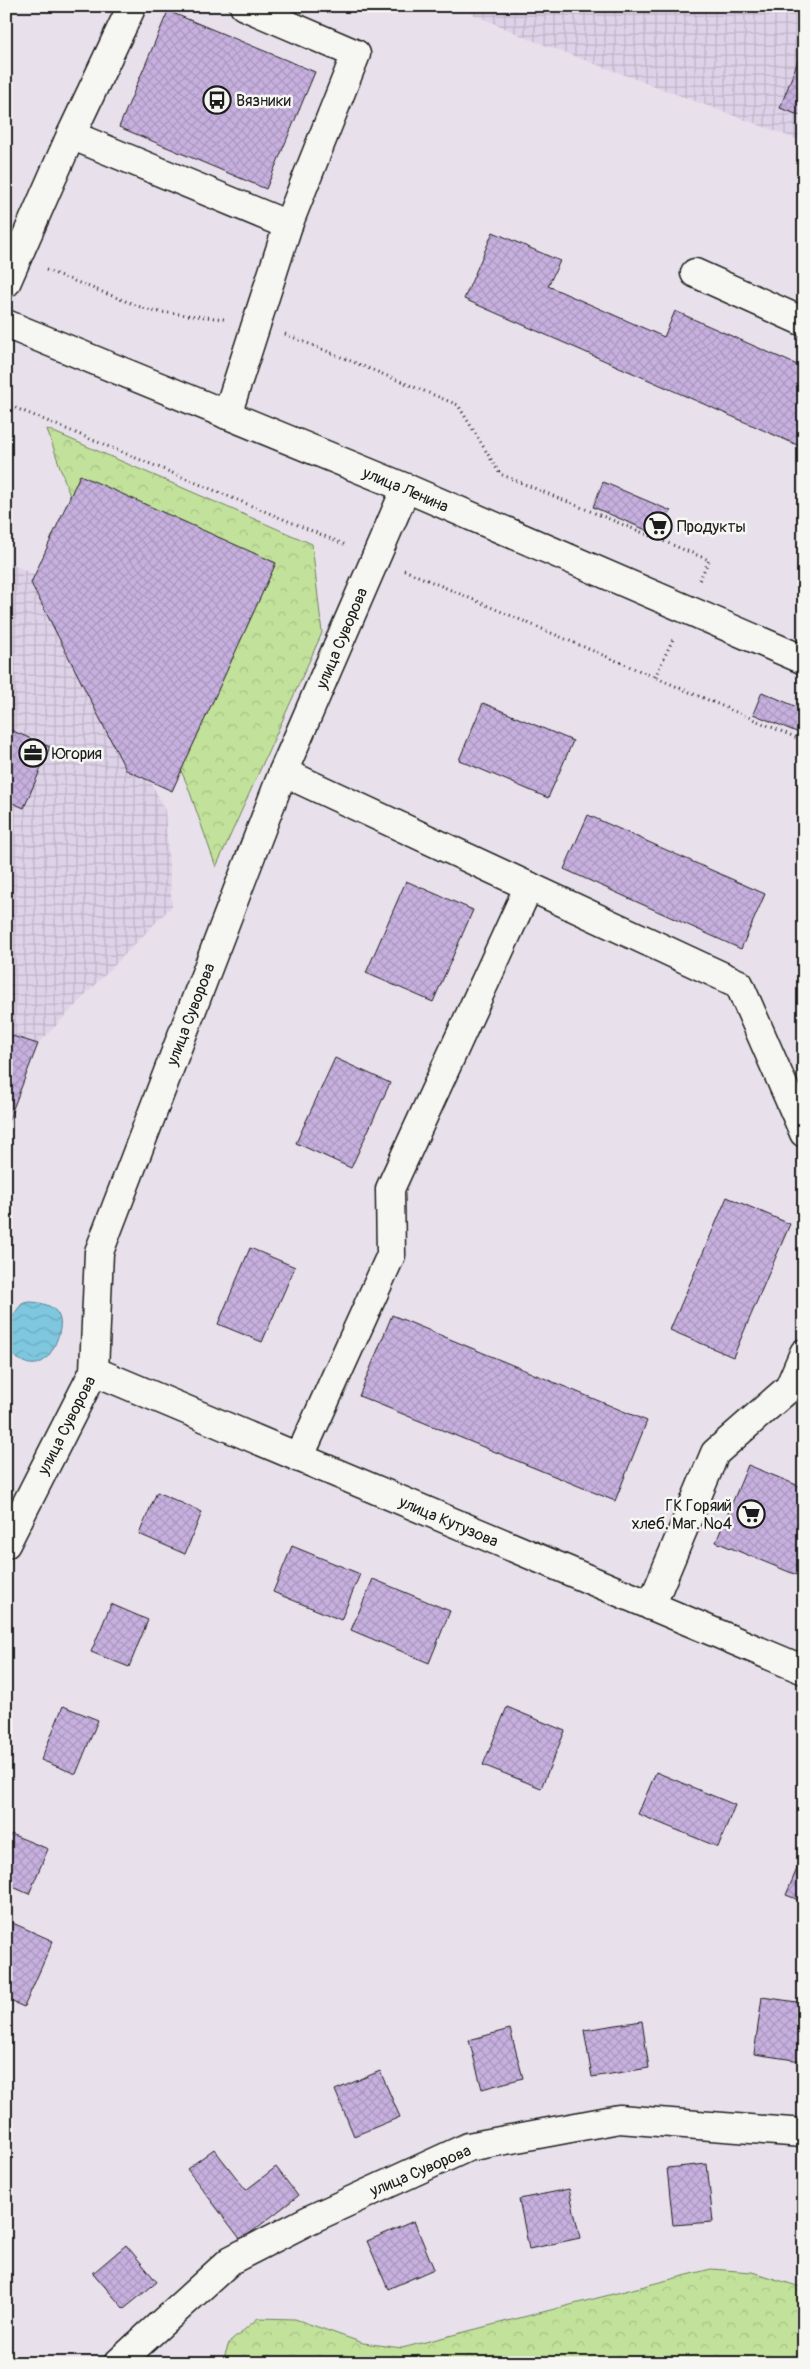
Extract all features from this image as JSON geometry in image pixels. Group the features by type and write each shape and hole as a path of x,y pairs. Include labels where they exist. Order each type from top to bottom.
{"street":[{"path":"11,271 71,135 132,6"},
{"path":"227,415 288,225 356,54 244,6"},
{"path":"71,135 288,225"},
{"path":"695,274 804,322"},
{"name":"улица Ленина","path":"6,324 406,488 804,660"},
{"name":"улица Суворова","path":"6,1544 94,1371 99,1252 283,772 406,488"},
{"path":"283,772 739,984 804,1133"},
{"path":"299,1458 391,1255 390,1190 529,886"},
{"path":"651,1606 714,1453 789,1388 804,1353"},
{"name":"улица Кутузова","path":"94,1371 804,1670"},
{"name":"улица Суворова","path":"118,2363 231,2260 311,2219 468,2147 619,2118 804,2132"}],"path":[{"path":"11,271 151,311 257,322 458,405 500,474 709,560 655,677"},
{"path":"6,404 376,557 804,741"}],"shaded area":[{"path":"455,6 804,6 804,142 531,40"},
{"path":"6,562 55,583 72,623 165,810 172,906 38,1044 6,1127"}],"green space":[{"path":"47,429 312,544 322,633 216,867 187,784 111,616"},
{"path":"711,2269 752,2272 804,2288 804,2363 222,2363 229,2343 258,2318 295,2319 363,2343 402,2348"}],"water":[{"path":"30,1302 47,1305 57,1313 60,1319 59,1333 50,1354 37,1364 25,1363 18,1359 8,1349 6,1341 9,1325 16,1311 23,1303"}],"building":[{"name":"Вязники","path":"168,11 315,72 266,189 119,127"},
{"path":"804,45 804,117 780,108"},
{"path":"493,232 560,261 548,286 664,337 675,311 804,368 804,448 464,299"},
{"path":"80,475 276,563 172,791 126,770 31,583"},
{"path":"603,482 671,511 660,536 593,507"},
{"path":"762,692 804,710 804,735 753,714"},
{"path":"483,703 573,741 548,798 459,760"},
{"path":"6,728 50,747 24,808 6,800"},
{"path":"588,815 765,894 741,949 564,869"},
{"path":"406,881 473,910 433,1002 366,973"},
{"path":"6,1034 38,1044 6,1127"},
{"path":"335,1058 390,1083 351,1168 296,1143"},
{"path":"727,1197 790,1224 733,1357 670,1330"},
{"path":"250,1248 295,1267 262,1342 218,1324"},
{"path":"392,1315 647,1421 615,1501 359,1396"},
{"path":"748,1465 804,1488 804,1578 716,1542"},
{"path":"157,1492 202,1512 185,1554 139,1534"},
{"path":"292,1546 360,1574 341,1620 273,1592"},
{"path":"373,1579 450,1611 429,1663 351,1630"},
{"path":"111,1604 148,1620 129,1667 91,1652"},
{"path":"63,1706 98,1720 76,1774 41,1760"},
{"path":"507,1707 565,1731 541,1788 483,1765"},
{"path":"656,1772 735,1805 718,1847 638,1814"},
{"path":"11,1834 48,1849 29,1894 6,1884 6,1845"},
{"path":"804,1852 804,1902 786,1895"},
{"path":"6,1920 53,1941 24,2007 6,1999"},
{"path":"762,1997 804,2003 804,2043 801,2061 754,2054"},
{"path":"642,2021 649,2068 592,2077 584,2030"},
{"path":"510,2029 523,2078 482,2089 469,2040"},
{"path":"380,2071 400,2117 354,2136 335,2090"},
{"path":"214,2149 246,2190 276,2167 298,2196 241,2240 187,2169"},
{"path":"707,2164 713,2222 673,2225 667,2168"},
{"path":"569,2189 580,2238 529,2249 519,2199"},
{"path":"414,2221 434,2269 388,2289 367,2241"},
{"path":"126,2245 157,2282 124,2309 93,2273"},
{"path":"6,2280 12,2282 6,2297"}],"place":[{"name":"Вязники","path":"217,100"},
{"name":"Продукты","path":"658,526"},
{"name":"Югория","path":"33,753"},
{"name":"ГК Горяий хлеб. Маг. №4","path":"751,1514"}]}
